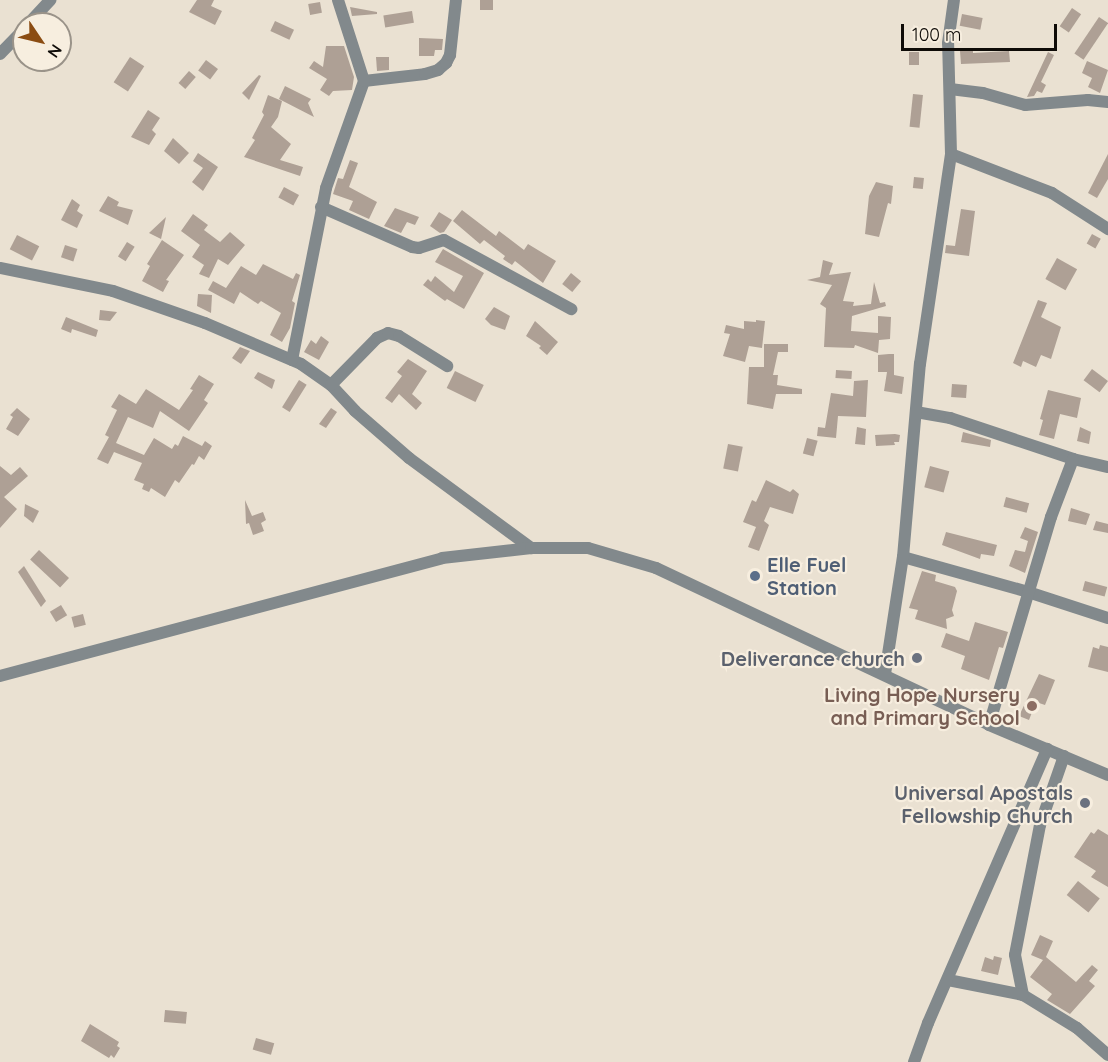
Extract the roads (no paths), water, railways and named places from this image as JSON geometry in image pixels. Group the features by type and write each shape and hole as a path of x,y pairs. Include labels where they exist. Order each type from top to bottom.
{"street":[{"path":"39,12 50,0"},
{"path":"292,360 321,207 364,81 338,0"},
{"path":"364,81 425,74 438,70 446,63 450,55 456,0"},
{"path":"885,674 903,557 916,412 936,242 951,154 948,43 954,0"},
{"path":"0,54 12,42"},
{"path":"950,89 983,93 1025,105 1088,100 1108,102"},
{"path":"951,154 1052,193 1108,229"},
{"path":"321,207 412,247 419,248 444,240 571,309"},
{"path":"0,267 113,291 205,324 292,360 331,385 355,411 409,458 531,548"},
{"path":"331,385 377,338 388,333 399,336 447,366"},
{"path":"916,412 950,418 1073,459 1108,467"},
{"path":"989,724 1004,682 1028,592 1073,459"},
{"path":"0,676 442,558 531,548 588,548 656,568 989,724 1108,776"},
{"path":"903,557 1028,592 1108,618"},
{"path":"914,1062 928,1023 1047,749"},
{"path":"1023,995 1015,955 1040,825 1064,756"},
{"path":"948,980 1023,995 1077,1028 1108,1055"}],"place":[{"name":"Elle Fuel Station","path":"755,576"},
{"name":"Deliverance church","path":"917,658"},
{"name":"Living Hope Nursery and Primary School","path":"1032,706"},
{"name":"Universal Apostals Fellowship Church","path":"1085,803"}]}
